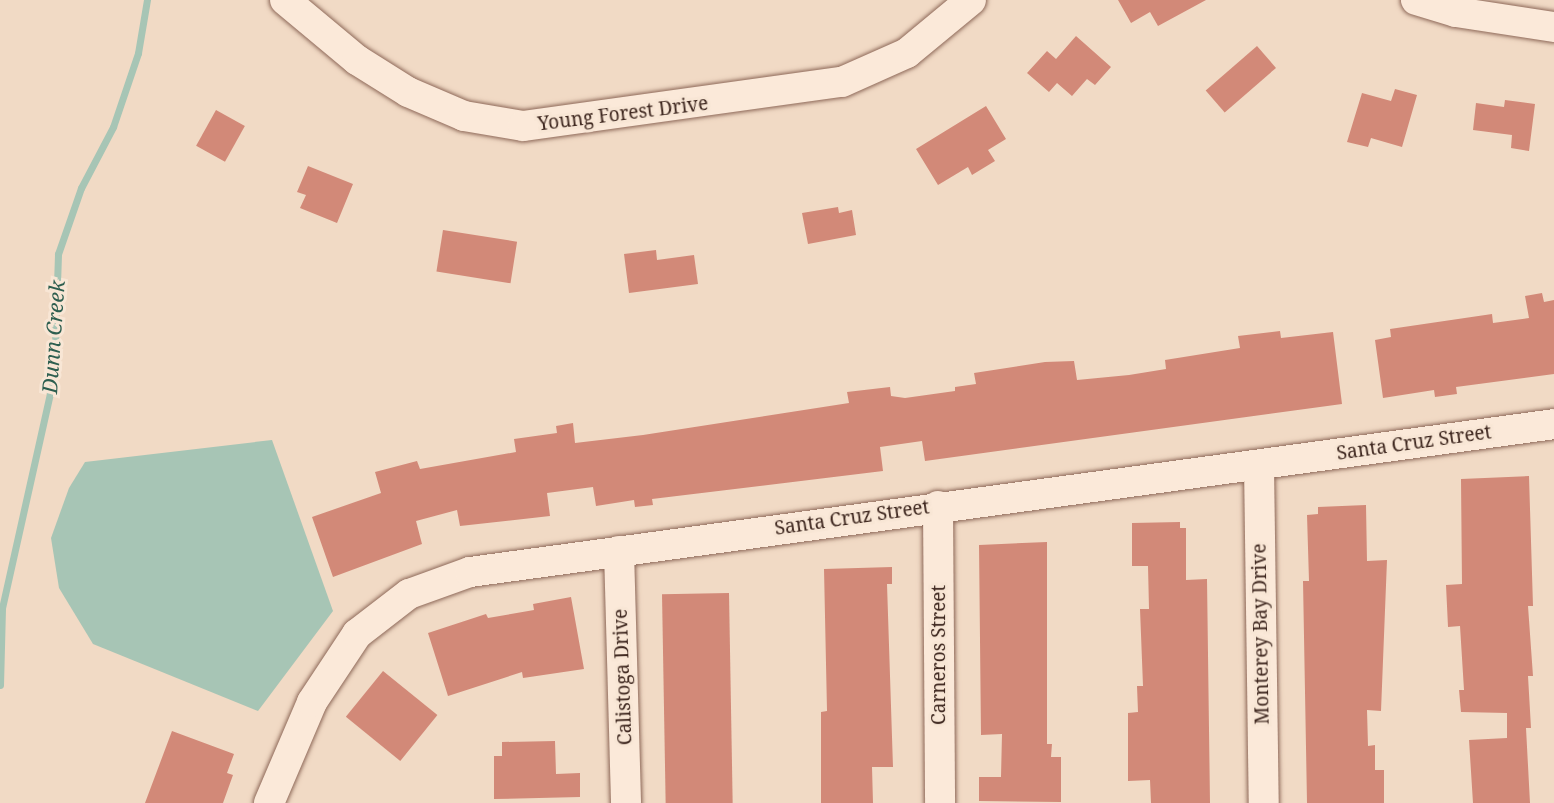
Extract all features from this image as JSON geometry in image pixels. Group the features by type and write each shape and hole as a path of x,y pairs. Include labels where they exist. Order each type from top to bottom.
{"street":[{"name":"Young Forest Drive","path":"285,0 358,60 408,92 464,116 523,126 554,125 842,82 907,53 971,0"},
{"path":"1416,0 1456,12 1554,27"},
{"name":"Santa Cruz Street","path":"269,803 312,702 342,653 379,615 409,594 470,572 1554,424"},
{"name":"Monterey Bay Drive","path":"1259,465 1264,803"},
{"name":"Carneros Street","path":"938,506 940,803"},
{"name":"Calistoga Drive","path":"619,551 626,803"}],"shaded area":[{"path":"272,440 333,611 258,711 93,644 59,588 51,538 69,488 85,462"}],"building":[{"path":"1118,0 1206,0 1158,26 1150,12 1131,23"},
{"path":"1076,36 1111,67 1095,85 1087,79 1072,96 1057,83 1049,92 1027,73 1047,51 1056,59"},
{"path":"1257,46 1276,68 1225,112 1206,91"},
{"path":"1395,89 1417,95 1402,147 1371,138 1368,147 1347,142 1362,93 1391,101"},
{"path":"1505,100 1535,104 1529,151 1511,148 1512,135 1473,130 1476,103 1504,107"},
{"path":"986,106 1006,139 988,150 995,161 972,175 968,167 938,185 916,149"},
{"path":"216,110 245,126 225,162 196,146"},
{"path":"308,166 353,184 337,223 300,208 306,195 297,192"},
{"path":"838,207 839,213 852,210 856,235 808,244 802,213"},
{"path":"443,230 517,242 511,283 436,271"},
{"path":"656,250 657,260 694,255 698,284 629,293 624,254"},
{"path":"1542,293 1544,302 1554,300 1554,374 1456,387 1457,394 1435,397 1434,390 1383,398 1375,340 1391,337 1390,329 1492,314 1493,323 1529,318 1525,296"},
{"path":"1280,331 1281,338 1333,332 1342,404 925,461 922,441 880,447 883,471 652,499 653,505 635,507 634,500 596,506 593,487 547,493 550,516 460,526 457,510 416,521 422,544 333,577 312,517 381,493 375,472 417,461 420,469 516,452 514,439 557,433 556,426 573,423 575,443 643,435 849,403 847,392 890,387 891,396 905,398 955,391 955,387 976,384 974,373 1045,362 1074,361 1077,380 1129,375 1166,369 1165,360 1240,348 1238,336"},
{"path":"1529,476 1533,606 1528,606 1533,676 1528,676 1531,728 1526,728 1530,803 1473,803 1469,740 1507,738 1507,713 1461,712 1459,690 1464,690 1460,626 1448,627 1446,585 1462,584 1461,479"},
{"path":"1366,505 1367,561 1387,560 1381,711 1367,710 1368,746 1375,745 1375,770 1384,770 1384,803 1307,803 1303,581 1309,581 1307,515 1318,514 1318,507"},
{"path":"1180,522 1180,528 1186,528 1186,580 1207,579 1210,803 1151,803 1150,780 1128,781 1128,713 1138,712 1137,686 1143,686 1140,609 1149,609 1148,566 1132,566 1132,523"},
{"path":"1047,542 1047,744 1052,744 1051,757 1061,757 1061,802 979,801 979,777 1001,777 1002,734 981,735 979,545"},
{"path":"892,567 892,584 887,584 893,767 872,767 873,803 821,803 821,712 827,711 824,569"},
{"path":"729,593 733,803 666,803 662,594"},
{"path":"571,597 584,669 523,678 522,672 448,696 428,633 486,614 488,618 534,610 533,604"},
{"path":"383,671 437,715 400,761 346,717"},
{"path":"172,731 234,754 227,773 233,775 223,803 145,803"},
{"path":"555,741 556,774 580,773 580,797 494,799 494,756 502,756 502,742"}],"waterway":[{"name":"Dunn Creek","path":"0,685 2,608 54,375 58,254 81,188 113,127 138,53 147,0"}]}
